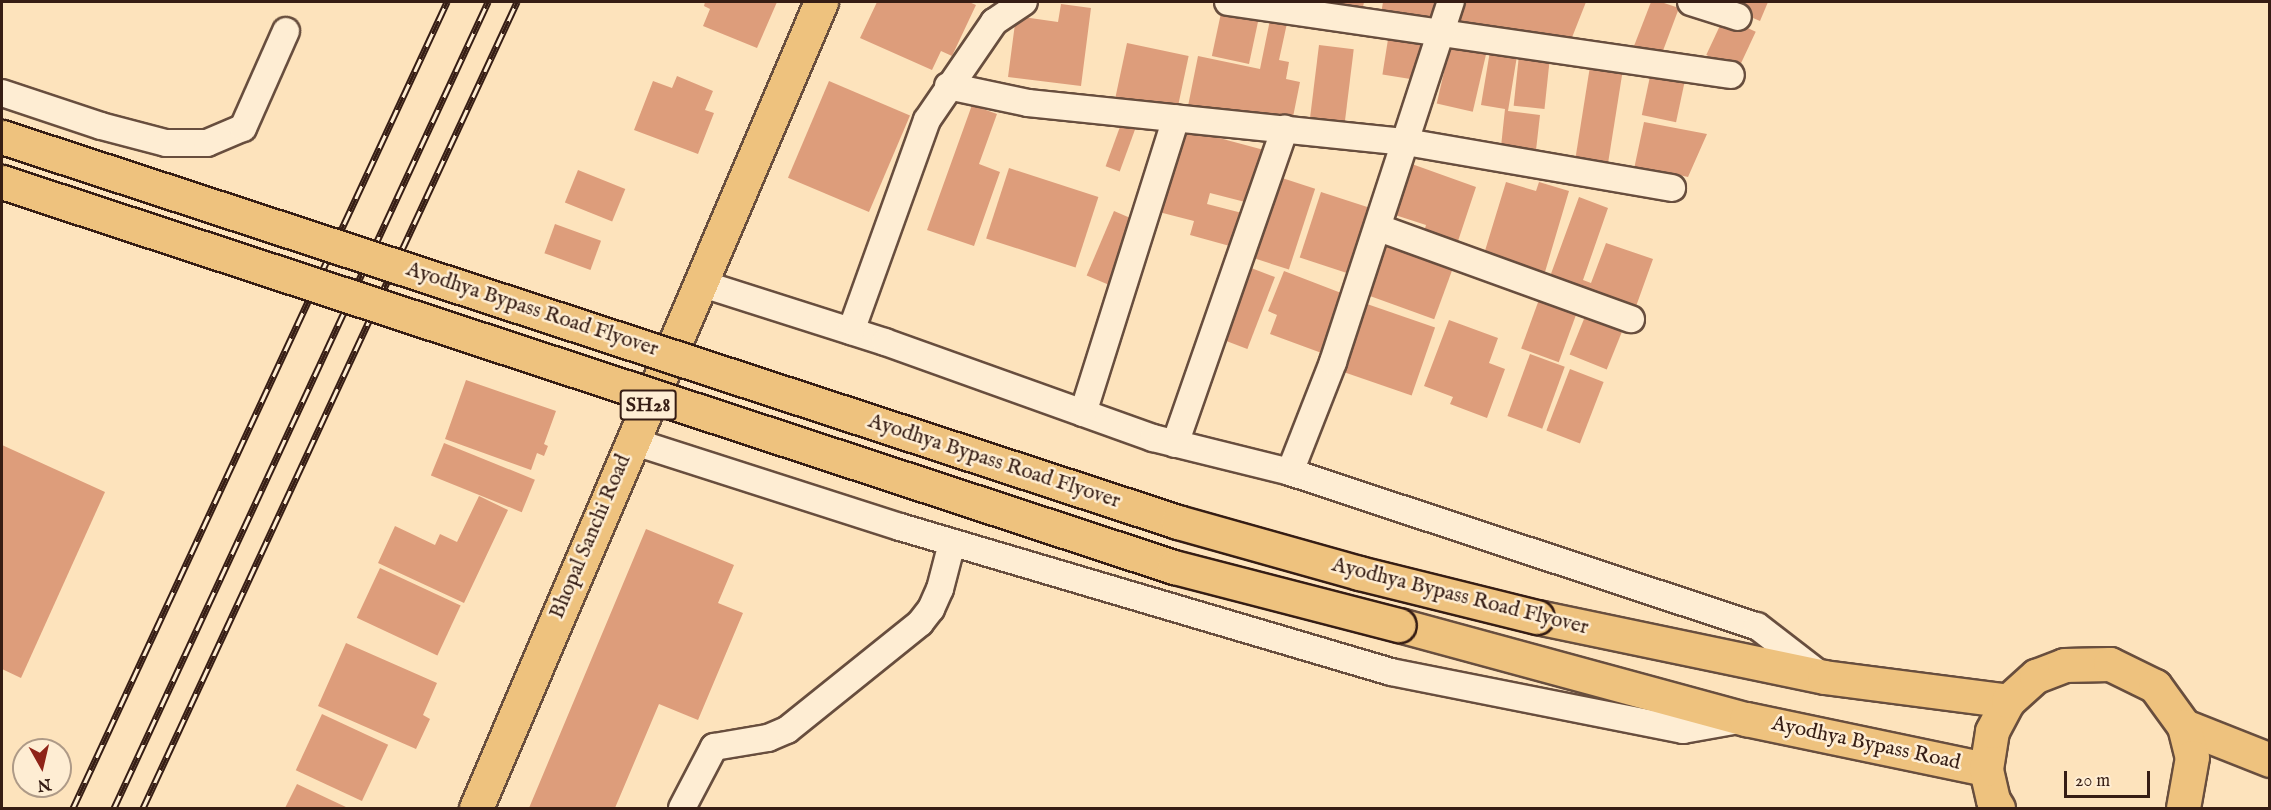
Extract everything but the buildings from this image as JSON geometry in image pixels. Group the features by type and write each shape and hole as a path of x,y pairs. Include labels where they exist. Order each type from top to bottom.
{"main road":[{"name":"Bhopal Sanchi Road","path":"476,808 821,2"},
{"name":"Ayodhya Bypass Road Flyover","path":"2,137 1178,522 1359,573 1537,617 1824,677 2008,701"},
{"name":"Ayodhya Bypass Road Flyover","path":"2,182 1174,567 1746,718"},
{"path":"1998,808 1993,800 1988,758 1992,731 2008,701 2036,676 2064,665 2110,664 2155,686 2184,726 2192,758 2183,808"},
{"name":"Ayodhya Bypass Road","path":"1746,718 1988,758"},
{"path":"2184,726 2270,760"}],"street":[{"path":"851,331 927,120 948,86 994,22 1024,2"},
{"path":"1228,2 1731,75"},
{"path":"1290,472 1333,362 1379,228 1451,2"},
{"path":"1691,2 1738,17"},
{"path":"2,93 101,126 166,143 207,143 243,128 285,31"},
{"path":"948,86 1028,103 1406,142 1672,188"},
{"path":"1083,413 1176,118"},
{"path":"1175,444 1285,129"},
{"path":"1379,228 1631,319"},
{"path":"700,283 851,331 1175,444 1290,472 1757,626 1824,677"},
{"path":"632,441 952,543 1391,672 1683,730 1746,718"},
{"path":"682,808 714,747 768,738 787,730 920,623 931,609 940,588 952,543"}],"railway":[{"path":"73,808 447,2"},
{"path":"114,808 488,2"},
{"path":"143,808 517,2"}]}
